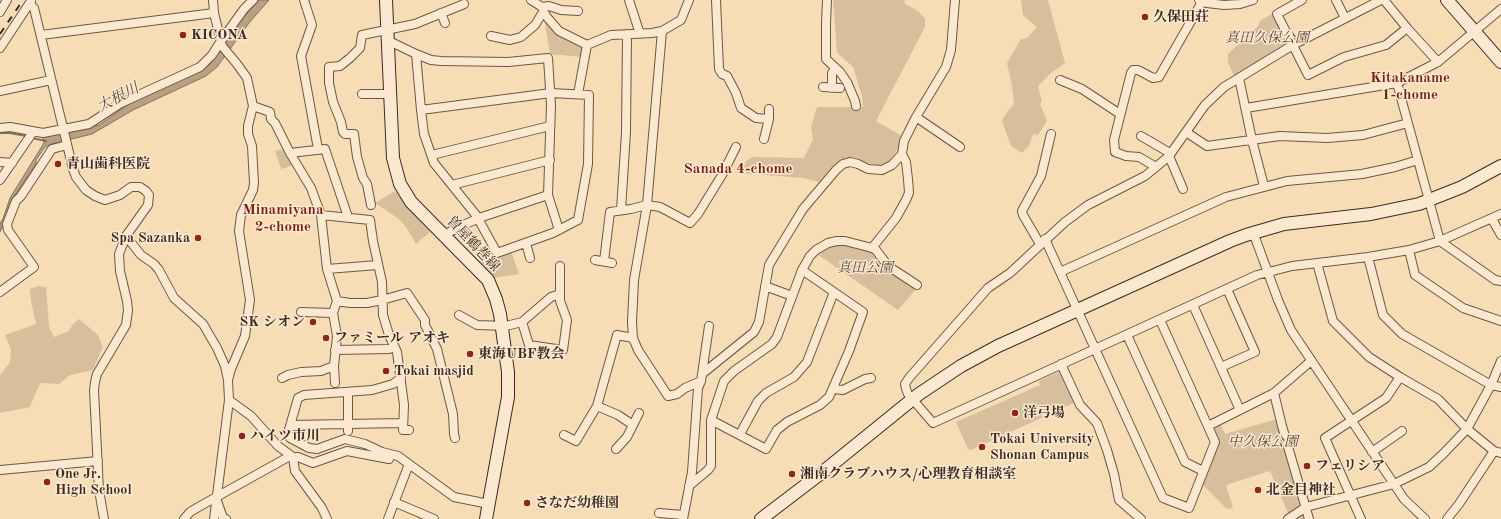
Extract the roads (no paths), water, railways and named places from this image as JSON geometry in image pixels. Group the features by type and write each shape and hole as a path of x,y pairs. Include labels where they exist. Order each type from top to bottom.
{"street":[{"path":"0,12 7,0"},
{"path":"213,0 214,13 222,43 247,78 253,106 248,126 248,134 252,146 254,183 253,190 241,215 240,230 250,300 245,336 228,380"},
{"path":"0,128 10,127 43,134 89,124 121,103 200,67 212,56 244,9 253,0"},
{"path":"304,0 312,25 301,56 318,149"},
{"name":"曽屋鶴巻線","path":"386,0 386,35 393,158 400,184 411,202 488,280 496,299 502,326 508,372 508,397 489,504 488,519"},
{"path":"531,0 542,9 559,31 587,45 611,35 640,34 662,31 681,20 689,0"},
{"path":"629,0 640,34"},
{"path":"716,0 718,69 726,76 736,93 741,108 756,118 769,119"},
{"path":"827,0 826,59 836,68 847,82 856,101 856,106"},
{"path":"662,31 647,205 634,280 632,322 633,338 638,350 668,396 677,394 702,378 754,332 759,322 769,265 803,209 836,170 843,164 850,162 868,169 882,170 892,165 902,154 904,141 916,117 946,67 950,50 955,0"},
{"path":"1156,168 1139,157 1126,156 1115,152 1114,140 1131,73 1133,70 1138,70 1153,78 1159,76 1201,0 1224,5 1233,5 1253,0"},
{"path":"1302,0 1277,14 1308,75 1344,57 1386,45 1407,28"},
{"path":"1336,0 1345,18"},
{"path":"1438,62 1381,0 1293,45 1224,87 1205,104 1170,155 1156,168 1145,176 1088,205 1042,241 1010,272 988,288 909,378 906,384 906,389 912,399 933,422 1257,275 1292,266 1368,257 1409,250 1440,241 1501,214"},
{"path":"1447,0 1501,62"},
{"path":"0,48 31,2 41,34 66,143 76,178 86,190 105,200 120,195 131,187 140,187 149,195 148,205 126,236 119,254 119,264 128,310 126,325 100,369 95,382 94,390 98,461 104,519"},
{"path":"371,206 367,184 363,178 357,157 354,134 345,134 343,132 341,122 335,110 329,83 329,67 340,66 350,58 360,48 362,35 386,35 464,4"},
{"path":"491,36 510,40 521,37 535,25 542,9 549,6 561,10 578,11"},
{"path":"1246,108 1397,83 1438,62 1501,9"},
{"path":"41,34 214,13"},
{"path":"441,13 445,23"},
{"path":"621,210 626,132 627,34"},
{"path":"386,35 416,54 431,60 508,62 548,58 551,94 548,195 559,230"},
{"path":"578,94 587,45"},
{"path":"416,54 421,110 424,134 434,163 479,218 497,253 559,230 578,220 588,164 589,95 551,94 421,110"},
{"path":"831,88 832,74 836,68"},
{"path":"1239,78 1252,140 1264,186"},
{"path":"0,91 51,80"},
{"path":"1060,80 1082,89 1120,114"},
{"path":"1397,83 1440,241 1495,280 1501,281"},
{"path":"362,94 389,94"},
{"path":"253,106 270,112 271,119 275,123 290,153 311,188 321,215 327,269 337,301 333,313 337,336 334,366 335,383"},
{"path":"764,140 769,119 769,109"},
{"path":"916,117 960,147"},
{"path":"1186,132 1207,146 1280,136 1327,138 1363,135 1408,122"},
{"path":"432,155 550,126"},
{"path":"0,180 33,132"},
{"path":"1052,134 1040,176 1022,211 1023,215 1042,241 1060,272 1163,498 1189,508 1215,442 1160,320"},
{"path":"1147,136 1170,155 1183,188"},
{"path":"0,292 34,267 8,230 7,224 16,201 21,196 52,148 66,143"},
{"path":"612,263 600,261 610,212 647,205 660,207 690,223 698,214 736,147"},
{"path":"290,153 325,149 348,217"},
{"path":"872,248 896,218 909,193 906,162 902,154"},
{"path":"452,185 550,160"},
{"path":"1060,272 1226,197 1286,181 1362,174 1395,167 1418,160"},
{"path":"0,162 12,163"},
{"path":"761,519 824,471 912,399 961,366 981,356 1230,241 1253,232 1300,222 1371,214 1429,201 1462,187 1501,166"},
{"path":"444,235 479,218 548,195"},
{"path":"291,425 406,427 397,352 389,335 383,315 382,282 370,220 321,215"},
{"path":"1492,219 1501,235"},
{"path":"1253,232 1278,300 1292,330 1311,362 1404,499 1426,519"},
{"path":"126,236 141,255 154,264 159,270 174,298 202,324 217,348 225,366 228,380 229,400 214,519"},
{"path":"689,486 711,466 711,420 724,382 734,371 772,344 777,337 802,270 810,256 821,246 828,243 845,241 872,248 876,250 888,266 917,285"},
{"path":"526,243 530,258"},
{"path":"1409,250 1415,275 1463,308 1501,321"},
{"path":"1368,257 1383,315 1402,334 1491,385 1501,387"},
{"path":"1317,263 1333,321 1369,357 1438,399 1467,428 1497,452 1447,519"},
{"path":"327,269 378,265"},
{"path":"522,322 529,345 563,350 567,320 560,301 560,266"},
{"path":"711,420 766,449 777,430 787,422 820,405 829,397 834,389 863,312 802,270"},
{"path":"766,286 792,296"},
{"path":"1221,367 1255,352 1227,289"},
{"path":"740,434 758,401 766,393 794,377 807,362 834,292"},
{"path":"337,301 350,303 382,300 407,293 425,320 425,325 438,349 453,414 454,434 456,438"},
{"path":"459,315 477,325 506,326 522,322 552,297 560,294"},
{"path":"1193,305 1240,410"},
{"path":"301,312 333,313"},
{"path":"659,513 683,517 694,455 698,388 702,378 709,326"},
{"path":"564,435 576,441 597,406 617,335 633,338"},
{"path":"1127,335 1185,462 1203,471"},
{"path":"335,350 389,349"},
{"path":"1288,519 1306,507 1394,484 1429,467 1456,442 1467,428 1491,385 1501,361"},
{"path":"1208,426 1274,393 1311,362"},
{"path":"1061,364 1080,404 1097,423 1114,474 1117,498 1142,519"},
{"path":"282,378 301,372 321,371 334,366"},
{"path":"1361,519 1325,438 1386,398 1400,377"},
{"path":"401,378 393,384 372,390 304,395 298,398 288,433 290,438 309,448 317,449 343,440 365,444 382,452 398,456 426,475 454,497 489,504"},
{"path":"834,389 843,390 865,379 871,378"},
{"path":"348,392 348,427"},
{"path":"1274,393 1309,519"},
{"path":"229,400 252,416 278,446 292,457 295,470 322,508 327,519"},
{"path":"597,406 618,415 633,425"},
{"path":"616,449 627,437 639,413"},
{"path":"1372,452 1402,432"},
{"path":"184,519 190,512 292,457 298,457 313,463 347,451 404,460"},
{"path":"388,519 394,502 404,460"},
{"path":"0,470 98,461"},
{"path":"216,498 223,518 226,519"},
{"path":"394,502 434,519"}],"waterway":[{"path":"0,133 26,136"},
{"path":"32,138 46,141"}],"railway":[{"path":"0,34 23,0"}],"place":[{"name":"久保田荘","path":"1145,17"},
{"name":"KICONA","path":"183,35"},
{"name":"青山歯科医院","path":"58,164"},
{"name":"Spa Sazanka","path":"198,238"},
{"name":"SK シオン","path":"313,322"},
{"name":"ファミール アオキ","path":"326,338"},
{"name":"東海UBF教会","path":"470,354"},
{"name":"Tokai masjid","path":"386,371"},
{"name":"洋弓場","path":"1015,413"},
{"name":"ハイツ市川","path":"242,436"},
{"name":"Tokai University Shonan Campus","path":"982,447"},
{"name":"フェリシア","path":"1307,466"},
{"name":"湘南クラブハウス/心理教育相談室","path":"792,474"},
{"name":"One Jr. High School","path":"47,482"},
{"name":"北金目神社","path":"1258,490"},
{"name":"さなだ幼稚園","path":"527,503"}],"district":[{"name":"Kitakaname 1-chome","path":"1410,86"},
{"name":"Sanada 4-chome","path":"738,169"},
{"name":"Minamiyana 2-chome","path":"283,218"}],"park label":[{"name":"真田久保公園","path":"1267,38"},
{"name":"真田公園","path":"865,268"},
{"name":"中久保公園","path":"1263,442"}],"water label":[{"name":"大根川","path":"118,98"}]}
